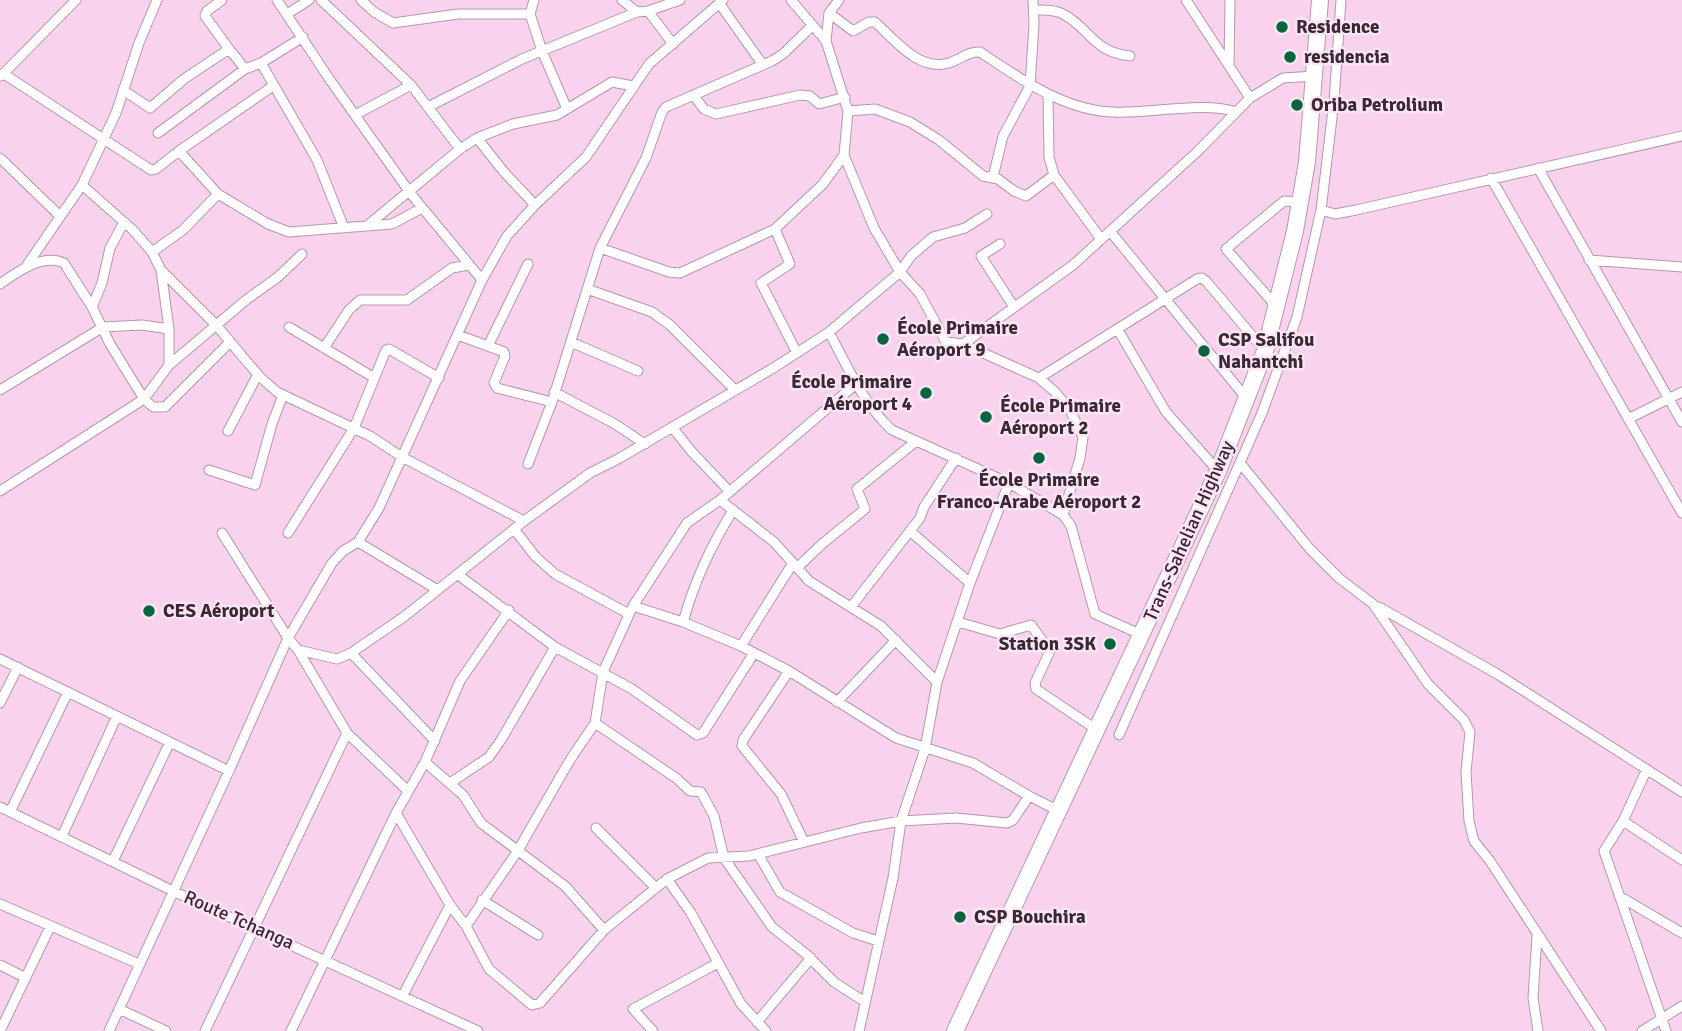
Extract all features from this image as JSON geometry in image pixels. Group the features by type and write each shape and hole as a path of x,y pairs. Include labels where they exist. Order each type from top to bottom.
{"highway":[{"name":"Trans-Sahelian Highway","path":"956,1031 1218,471 1265,351 1300,202 1315,76 1320,0"}],"street":[{"path":"76,0 2,75 153,170 273,86"},
{"path":"0,284 27,265 82,185 104,140 157,0"},
{"path":"222,0 207,11 205,16 244,69"},
{"path":"277,0 409,191 482,280"},
{"path":"287,14 309,0"},
{"path":"321,0 411,85 460,149"},
{"path":"361,0 374,12 393,23 458,14 530,14"},
{"path":"534,0 530,14 542,51 567,109"},
{"path":"622,0 637,12"},
{"path":"428,107 486,76 542,51 637,12 649,11 680,0"},
{"path":"791,0 826,41 848,111 844,155 874,228 901,272 920,295 946,342 963,344 1040,377 1070,410 1083,437 1080,458 1062,515"},
{"path":"826,41 829,13 839,0"},
{"path":"1186,0 1250,98"},
{"path":"1229,66 1230,0"},
{"path":"1119,735 1241,464 1297,317 1321,210 1334,101 1341,0"},
{"path":"108,1031 288,639 332,563 342,551 358,542 384,498 482,280 507,236 535,205 586,157 649,64 721,1 763,65"},
{"path":"993,177 1003,136 1030,86 1033,5 1063,14 1104,49 1130,56"},
{"path":"649,11 673,44"},
{"path":"829,13 853,31 869,22 875,22 912,56 925,63 950,63 972,52 980,52 1048,95 1097,110 1112,112 1219,107 1236,112"},
{"path":"528,464 553,397 600,248 646,158 662,112 666,107 783,54 812,26"},
{"path":"158,133 244,69 261,63 303,37"},
{"path":"123,90 150,108 184,79 229,49"},
{"path":"261,63 317,160 344,228"},
{"path":"963,344 1073,265 1198,151 1250,98 1283,78 1315,76"},
{"path":"368,225 477,138 513,124 551,117 612,82 633,86"},
{"path":"355,115 411,85"},
{"path":"693,95 704,109 716,114 806,94 819,104 845,97"},
{"path":"1048,95 1049,157 1054,175 1101,239"},
{"path":"848,111 875,109 910,122 939,140 983,176 993,177 1014,191 1028,196 1054,175"},
{"path":"1321,210 1335,214 1356,210 1682,136"},
{"path":"477,138 535,205"},
{"path":"179,151 218,194 285,231 309,232 398,223 422,208"},
{"path":"600,248 668,272 680,273 775,229 823,184 844,155"},
{"path":"0,158 60,216"},
{"path":"1538,168 1682,422"},
{"path":"1492,178 1682,513"},
{"path":"82,185 124,222 152,252 161,270 216,325 258,374 283,395 354,428 402,457 524,521"},
{"path":"152,252 183,230 218,194"},
{"path":"1276,306 1226,249 1284,201 1300,202"},
{"path":"298,650 337,659 351,653 405,615 524,521 590,473 645,444 830,332 901,272 911,256 933,237 965,228 987,214"},
{"path":"92,307 102,283 110,248 124,222"},
{"path":"775,229 790,264 761,283 797,353"},
{"path":"1110,231 1247,399"},
{"path":"1000,244 981,256 1014,307"},
{"path":"0,491 144,399 169,365 278,277 302,254"},
{"path":"1589,260 1682,267"},
{"path":"27,265 61,261 92,307 110,344 144,399 153,407 165,407 230,341"},
{"path":"488,346 528,264"},
{"path":"324,348 348,310 360,300 407,300 452,268 469,265"},
{"path":"161,270 169,329 169,365"},
{"path":"1040,377 1192,281 1202,278 1265,351"},
{"path":"587,289 652,312 670,325 734,390"},
{"path":"0,390 103,327 142,325 169,329"},
{"path":"289,327 373,377"},
{"path":"1118,330 1163,407 1218,471"},
{"path":"830,332 857,383 881,420 892,430 1009,483 1062,515 1071,526 1096,614 1142,635"},
{"path":"458,335 505,354 494,383 497,388 553,397 625,430 645,444"},
{"path":"571,342 638,370"},
{"path":"288,533 354,428 384,352 387,349 439,378"},
{"path":"228,432 258,374"},
{"path":"466,926 517,852 570,760 595,723 603,672 631,610 687,523 730,492 857,383"},
{"path":"1629,419 1682,391"},
{"path":"209,470 255,485 283,395"},
{"path":"672,427 730,492"},
{"path":"741,646 795,565 865,509 857,489 915,442"},
{"path":"852,607 920,518 924,507 956,458"},
{"path":"1241,464 1309,548 1339,578 1373,604 1499,676 1682,792"},
{"path":"859,1031 892,878 901,821 925,749 937,682 970,583 1009,483"},
{"path":"720,500 761,530 820,589 873,620 937,682"},
{"path":"683,622 695,581 733,510"},
{"path":"514,529 555,574 631,610 683,622 741,646 789,671 896,738 973,763 1059,811"},
{"path":"910,531 970,583"},
{"path":"222,533 288,639 298,650 347,733 408,790"},
{"path":"358,542 436,589"},
{"path":"457,574 509,610 555,647 603,672 700,735 754,653"},
{"path":"1373,604 1428,684 1455,710 1470,732 1466,797 1474,841 1490,861 1601,1031"},
{"path":"291,1031 396,813 425,762 460,681 509,610"},
{"path":"958,622 1000,634 1031,625 1050,651 1035,683 1036,689 1097,730"},
{"path":"836,702 895,640"},
{"path":"450,783 488,757 501,740 555,647"},
{"path":"351,653 435,741"},
{"path":"0,659 229,771"},
{"path":"0,703 18,667"},
{"path":"789,671 743,740 742,746 781,794 804,842"},
{"path":"10,812 68,692"},
{"path":"62,836 117,716"},
{"path":"595,723 676,778 690,791 701,792 714,816 724,858 772,927 811,958 834,982 865,1002"},
{"path":"205,1031 347,733"},
{"path":"113,861 170,742"},
{"path":"425,762 463,795 481,823 565,886 604,930"},
{"path":"1647,769 1623,821 1604,851 1667,1031"},
{"path":"396,813 494,975 535,1006 604,930 667,879 701,860 758,854 861,828 901,821 956,818 1007,823 1013,820 1029,796"},
{"name":"Route Tchanga","path":"0,807 173,891 478,1031"},
{"path":"1623,821 1682,860"},
{"path":"596,828 656,888"},
{"path":"758,854 780,892 853,933 878,942"},
{"path":"667,879 691,913 741,1004 766,1031"},
{"path":"1619,896 1682,933"},
{"path":"482,900 538,935"},
{"path":"0,904 139,964"},
{"path":"403,995 450,905"},
{"path":"1,1026 50,927"},
{"path":"1533,927 1538,940 1533,998 1538,1031"},
{"path":"757,1022 811,958"},
{"path":"653,1031 633,1009 718,963"},
{"path":"0,965 26,978"},
{"path":"1642,1031 1682,1006"},
{"path":"119,1009 166,1031"}],"place":[{"name":"Residence","path":"1282,27"},
{"name":"residencia","path":"1290,57"},
{"name":"Oriba Petrolium","path":"1297,105"},
{"name":"École Primaire Aéroport 9","path":"883,339"},
{"name":"CSP Salifou Nahantchi","path":"1204,351"},
{"name":"École Primaire Aéroport 4","path":"926,393"},
{"name":"École Primaire Aéroport 2","path":"986,417"},
{"name":"École Primaire Franco-Arabe Aéroport 2","path":"1039,458"},
{"name":"CES Aéroport","path":"149,611"},
{"name":"Station 3SK","path":"1110,644"},
{"name":"CSP Bouchira","path":"960,917"}]}
